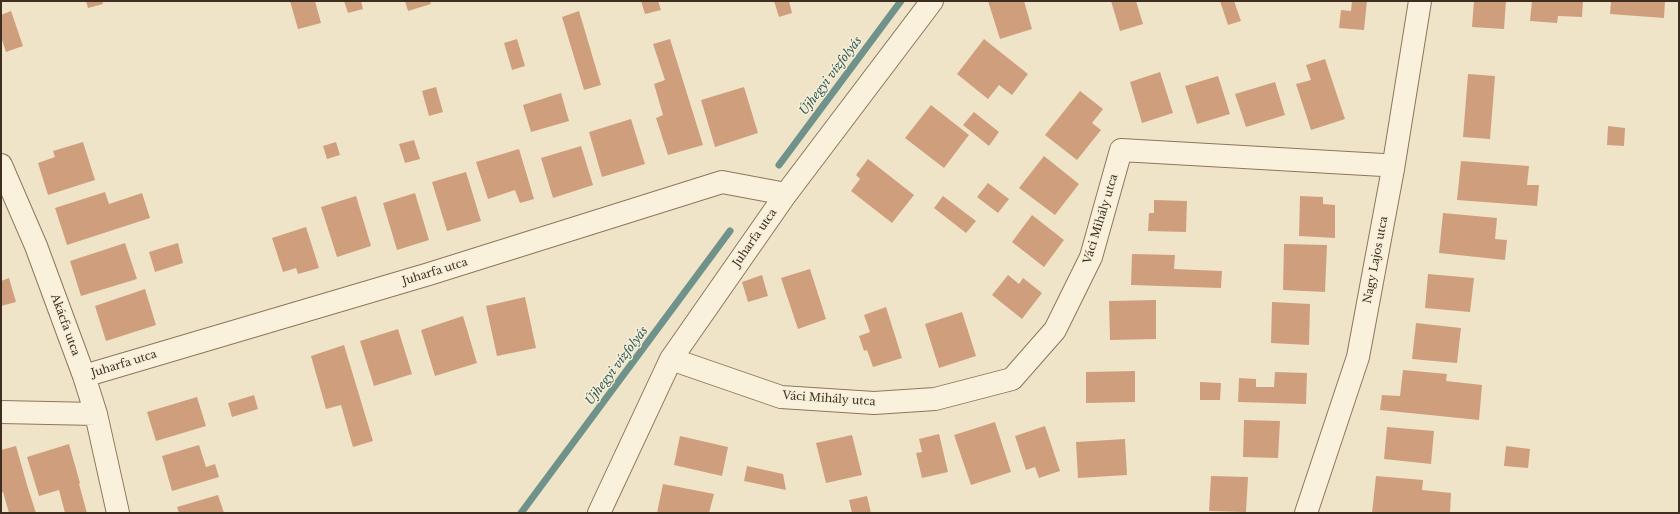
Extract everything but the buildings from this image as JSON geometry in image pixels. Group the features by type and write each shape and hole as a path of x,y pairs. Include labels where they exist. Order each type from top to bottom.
{"street":[{"name":"Juharfa utca","path":"599,513 671,359 786,194 932,1"},
{"name":"Nagy Lajos utca","path":"1306,513 1358,357 1393,169 1420,1"},
{"name":"Váci Mihály utca","path":"671,359 781,397 874,403 935,399 1012,379 1055,330 1091,257 1122,150 1383,165 1393,169"},
{"name":"Akácfa utca","path":"1,165 36,246 84,376 96,414 118,513"},
{"name":"Juharfa utca","path":"84,376 429,274 722,182 786,194"},
{"path":"1,412 96,414"}],"waterway":[{"name":"Újhegyi vízfolyás","path":"779,165 901,1"},
{"name":"Újhegyi vízfolyás","path":"521,513 730,231"}]}
